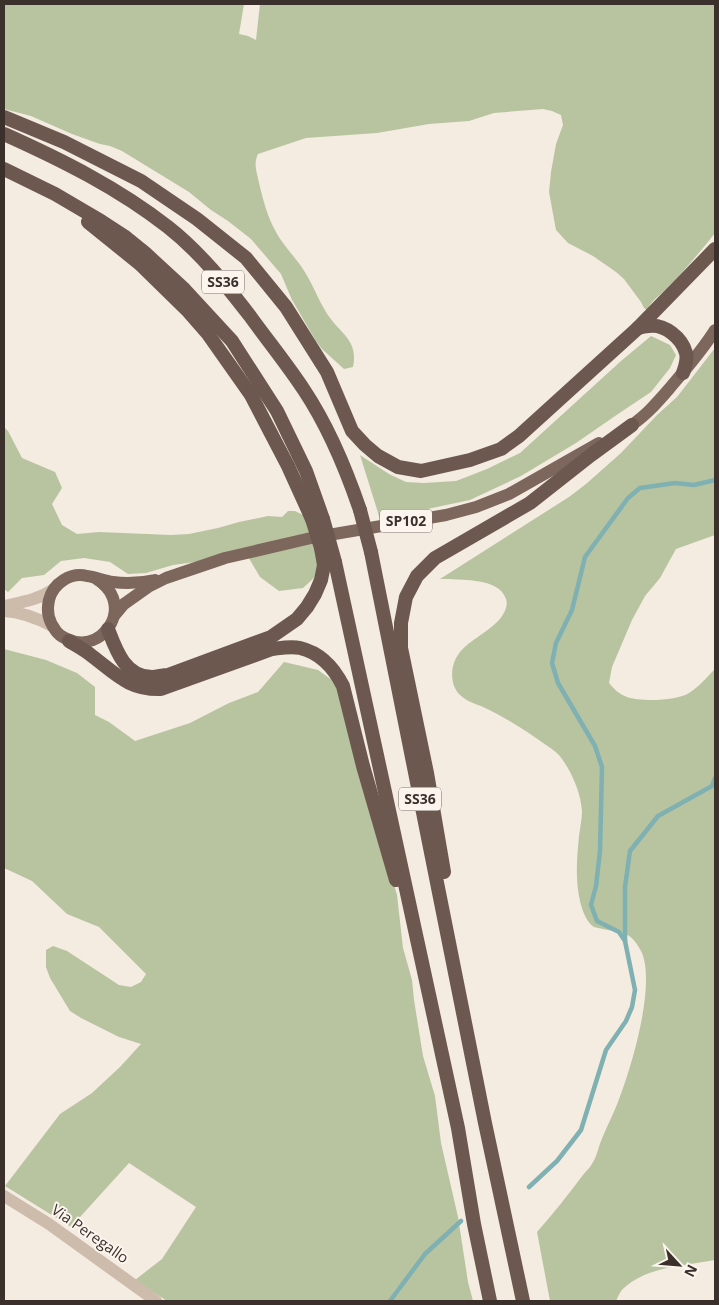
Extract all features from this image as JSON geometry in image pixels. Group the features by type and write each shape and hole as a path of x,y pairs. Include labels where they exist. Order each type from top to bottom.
{"highway":[{"path":"4,117 64,142 141,181 197,219 246,258 286,307 327,372 352,431 378,456 398,467 420,472 470,460 501,449 532,424 638,328 715,250"},
{"name":"SS36","path":"4,134 95,178 136,203 170,228 202,258 279,354 305,391 348,476 360,510 371,552 523,1301"},
{"name":"SS36","path":"4,169 55,194 124,236 184,289 232,341 277,411 306,471 318,519 334,562 458,1128 474,1224 490,1301"},
{"path":"638,328 651,325 660,327 677,337 687,355 683,373"},
{"path":"470,1046 457,945 427,773 402,648 401,623 406,597 417,576 435,558 530,503 632,425"},
{"path":"108,629 122,661 140,675 152,677 168,675 271,637 296,619 315,594 324,565 318,519"},
{"path":"69,640 124,681 150,690 161,689 272,649 300,648 328,663 343,686 394,876 418,941"}],"main road":[{"name":"SP102","path":"114,616 124,604 148,587 166,578 225,558 311,538 446,515 476,507 508,494 632,425 655,405 683,373 715,330"},
{"path":"77,575 86,575 103,583 113,598 115,607 114,616 108,629 91,641 80,643 69,640 59,634 52,626 47,607 49,597 54,589 60,582 77,575"},
{"name":"SP102","path":"95,578 130,584 166,578"}],"street":[{"path":"4,606 34,599 54,589"},
{"path":"4,611 26,615 52,626"},
{"name":"Via Peregallo","path":"4,1196 49,1224 156,1301"}],"green space":[{"path":"4,4 244,4 239,34 256,40 260,4 715,4 715,233 680,274 651,303 647,310 644,308 624,279 593,256 568,243 556,230 549,192 556,144 563,125 561,115 543,109 494,113 469,121 429,124 377,133 306,138 258,154 256,172 274,229 304,270 326,313 352,345 353,367 344,369 316,341 292,300 281,274 251,239 228,221 189,192 122,151 72,134 31,116 4,109"},
{"path":"651,336 670,345 676,355 670,368 651,392 576,443 521,476 470,500 380,519 360,455 389,474 406,482 456,481 487,469 520,453"},
{"path":"715,348 715,535 676,549 660,578 645,596 632,620 612,667 609,683 617,691 633,699 659,700 676,698 689,693 700,685 715,669 715,1260 667,1268 644,1275 623,1289 616,1301 550,1301 537,1232 591,1166 596,1157 616,1107 635,1048 644,1004 645,965 641,951 630,936 621,932 594,927 583,911 578,893 577,877 582,814 581,804 575,784 562,759 553,750 515,724 465,699 456,690 454,685 452,674 454,662 460,652 499,620 506,608 506,599 502,592 487,583 440,579 569,497 586,484 621,453 677,397"},
{"path":"4,427 22,458 55,472 62,488 52,504 62,525 77,534 99,532 189,534 268,516 282,517 288,511 295,511 307,517 319,559 315,577 303,588 279,591 260,577 243,548 203,561 173,565 146,573 128,574 110,562 84,558 61,561 44,575 22,578 8,592 4,589"},
{"path":"4,649 46,660 77,673 95,687 95,715 109,722 135,741 190,723 229,703 258,692 284,662 318,670 336,683 397,895 403,948 412,980 423,1056 435,1096 441,1143 458,1217 468,1282 473,1301 167,1301 135,1280 162,1259 196,1207 129,1163 71,1227 5,1186 60,1114 92,1093 141,1044 119,1037 70,1011 50,978 46,967 46,950 53,946 67,951 119,985 131,987 141,982 146,974 99,927 67,914 32,881 4,868"}],"waterway":[{"path":"625,941 619,932 597,921 591,905 596,886 600,851 602,767 595,746 558,683 552,663 556,643 572,610 585,557 628,498 640,488 675,483 694,485 715,480"},
{"path":"529,1187 557,1161 581,1130 606,1050 626,1021 632,1007 635,990 625,941 625,887 630,851 658,816 712,786 715,778"},
{"path":"390,1301 425,1254 461,1221"}]}
